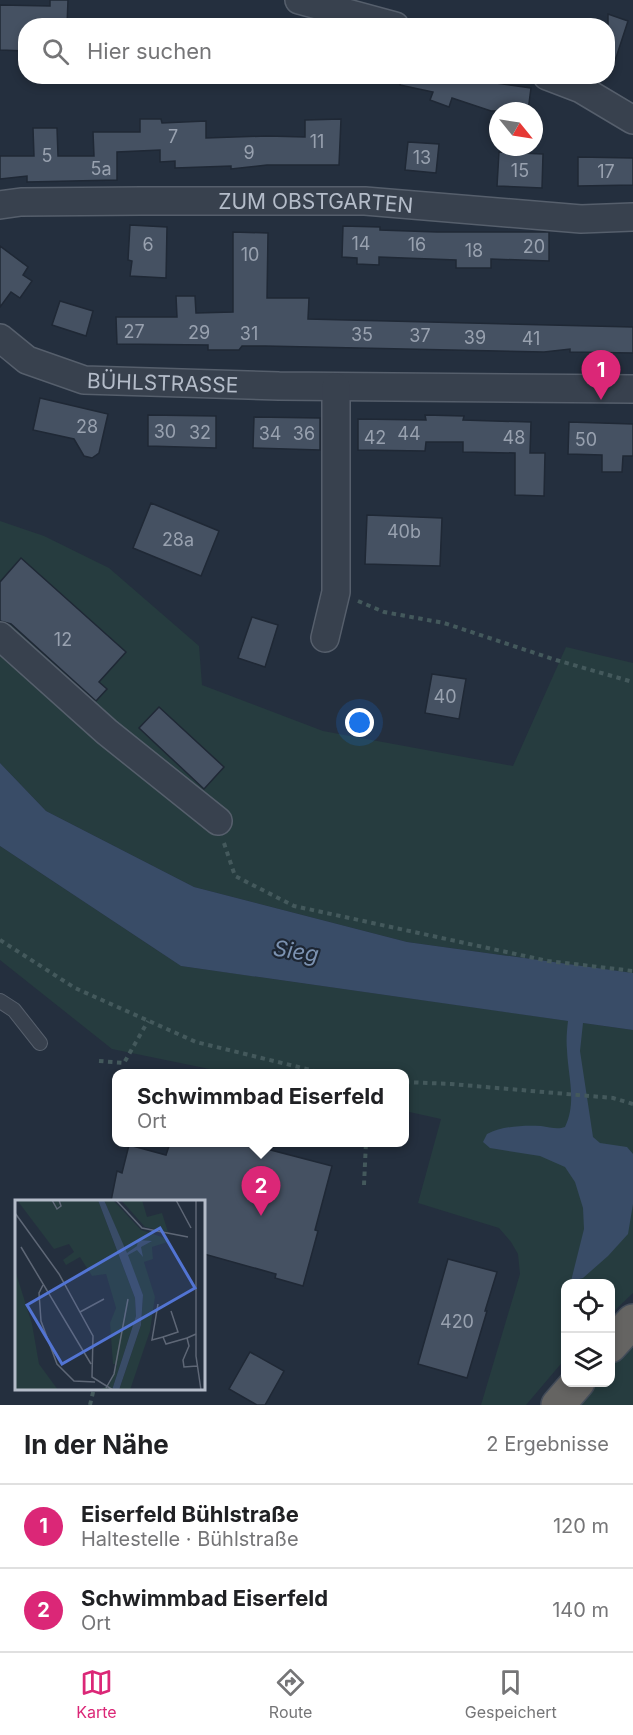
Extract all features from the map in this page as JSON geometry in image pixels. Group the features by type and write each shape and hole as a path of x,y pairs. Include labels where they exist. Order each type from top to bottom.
{"highway":[{"path":"615,1341 633,1321"},
{"path":"558,1405 574,1387"}],"street":[{"path":"299,0 365,18"},
{"path":"567,84 633,120"},
{"name":"ZUM OBSTGARTEN","path":"0,205 21,202 365,201 580,219 633,217"},
{"name":"BÜHLSTRASSE","path":"0,338 27,360 84,380 336,387 633,389"},
{"path":"325,638 336,592 336,387"},
{"path":"0,636 107,732 218,821"}],"lane":[{"path":"0,1001 14,1010 40,1043"}],"path":[{"path":"336,592 384,612 444,623 556,660 633,682"},
{"path":"218,821 235,876 294,906 548,961 633,971"},
{"path":"0,940 75,988 196,1042 307,1069"},
{"path":"99,1061 124,1063 148,1021"},
{"path":"409,1082 613,1098 633,1104"},
{"path":"364,1185 366,1147"},
{"path":"90,1405 94,1390"}],"green space":[{"path":"0,521 44,536 109,568 199,646 202,685 323,731 513,766 566,647 633,663 633,973 407,942 194,887 46,811 0,763"},
{"path":"0,846 181,966 633,1030 633,1293 615,1310 615,1279 561,1279 561,1364 526,1405 481,1405 520,1274 518,1254 499,1228 418,1203 441,1119 409,1112 409,1069 210,1069 112,1049 0,960"},
{"path":"633,1342 633,1405 572,1405 588,1387 615,1387 615,1360"}],"water":[{"name":"Sieg","path":"0,763 46,811 194,887 407,942 633,973 633,1030 583,1023 580,1051 593,1137 600,1143 627,1147 633,1154 633,1204 628,1234 583,1278 572,1279 584,1229 583,1208 575,1182 565,1167 540,1156 490,1148 483,1142 487,1134 507,1128 565,1127 571,1108 567,1046 568,1021 181,966 0,846"}],"building":[{"path":"50,0 68,0 67,18 18,18 18,51 0,50 0,5 50,6"},
{"path":"608,14 628,21 615,61 615,18 608,18"},
{"path":"400,84 503,84 531,88 529,102 489,102 489,110 452,98 449,107 430,100 433,92"},
{"path":"140,119 161,119 162,123 206,121 206,138 305,137 305,120 341,119 339,165 267,165 231,169 231,166 175,168 175,161 160,162 160,150 117,152 117,180 27,182 27,176 0,179 0,156 34,156 33,128 57,128 58,156 94,156 93,132 140,132"},
{"path":"408,142 439,144 436,173 405,170"},
{"path":"499,156 543,156 542,188 497,186"},
{"path":"578,157 633,158 633,185 578,186"},
{"path":"130,225 167,227 166,278 130,276 132,261 128,260"},
{"path":"343,226 437,232 549,232 549,261 491,259 491,268 456,268 456,260 379,257 379,265 357,264 357,258 342,257"},
{"path":"233,232 268,233 267,298 309,298 308,319 633,327 633,353 570,352 570,349 544,352 265,346 242,346 239,350 208,350 208,345 117,344 116,317 177,317 176,296 195,296 196,313 233,312"},
{"path":"0,246 28,267 23,275 32,281 20,298 11,292 0,307"},
{"path":"60,301 93,311 86,336 52,325"},
{"path":"40,398 108,414 99,453 92,458 84,456 74,439 33,430"},
{"path":"148,415 216,416 216,448 148,446"},
{"path":"425,415 464,416 463,420 531,422 530,453 545,453 544,496 515,495 515,453 463,452 463,442 426,442 425,451 358,450 358,419 426,420"},
{"path":"254,417 320,418 320,450 253,448"},
{"path":"569,422 633,424 633,456 623,456 622,472 602,472 602,455 568,454"},
{"path":"151,503 219,531 201,576 133,548"},
{"path":"367,515 442,518 440,566 365,564"},
{"path":"21,558 126,652 99,682 107,689 96,701 11,624 0,621 0,582"},
{"path":"252,617 278,625 265,667 238,658"},
{"path":"432,674 466,679 459,719 425,713"},
{"path":"159,707 224,767 204,789 139,728"},
{"path":"128,1147 166,1155 169,1147 259,1147 332,1166 303,1286 275,1278 276,1274 206,1255 206,1200 111,1200 117,1171 122,1173"},
{"path":"448,1259 497,1272 467,1378 418,1364"},
{"path":"250,1352 284,1371 265,1405 257,1405 229,1389"}],"place":[{"name":"Eiserfeld Bühlstraße","path":"601,400"},
{"name":"Schwimmbad Eiserfeld","path":"261,1216"}]}
